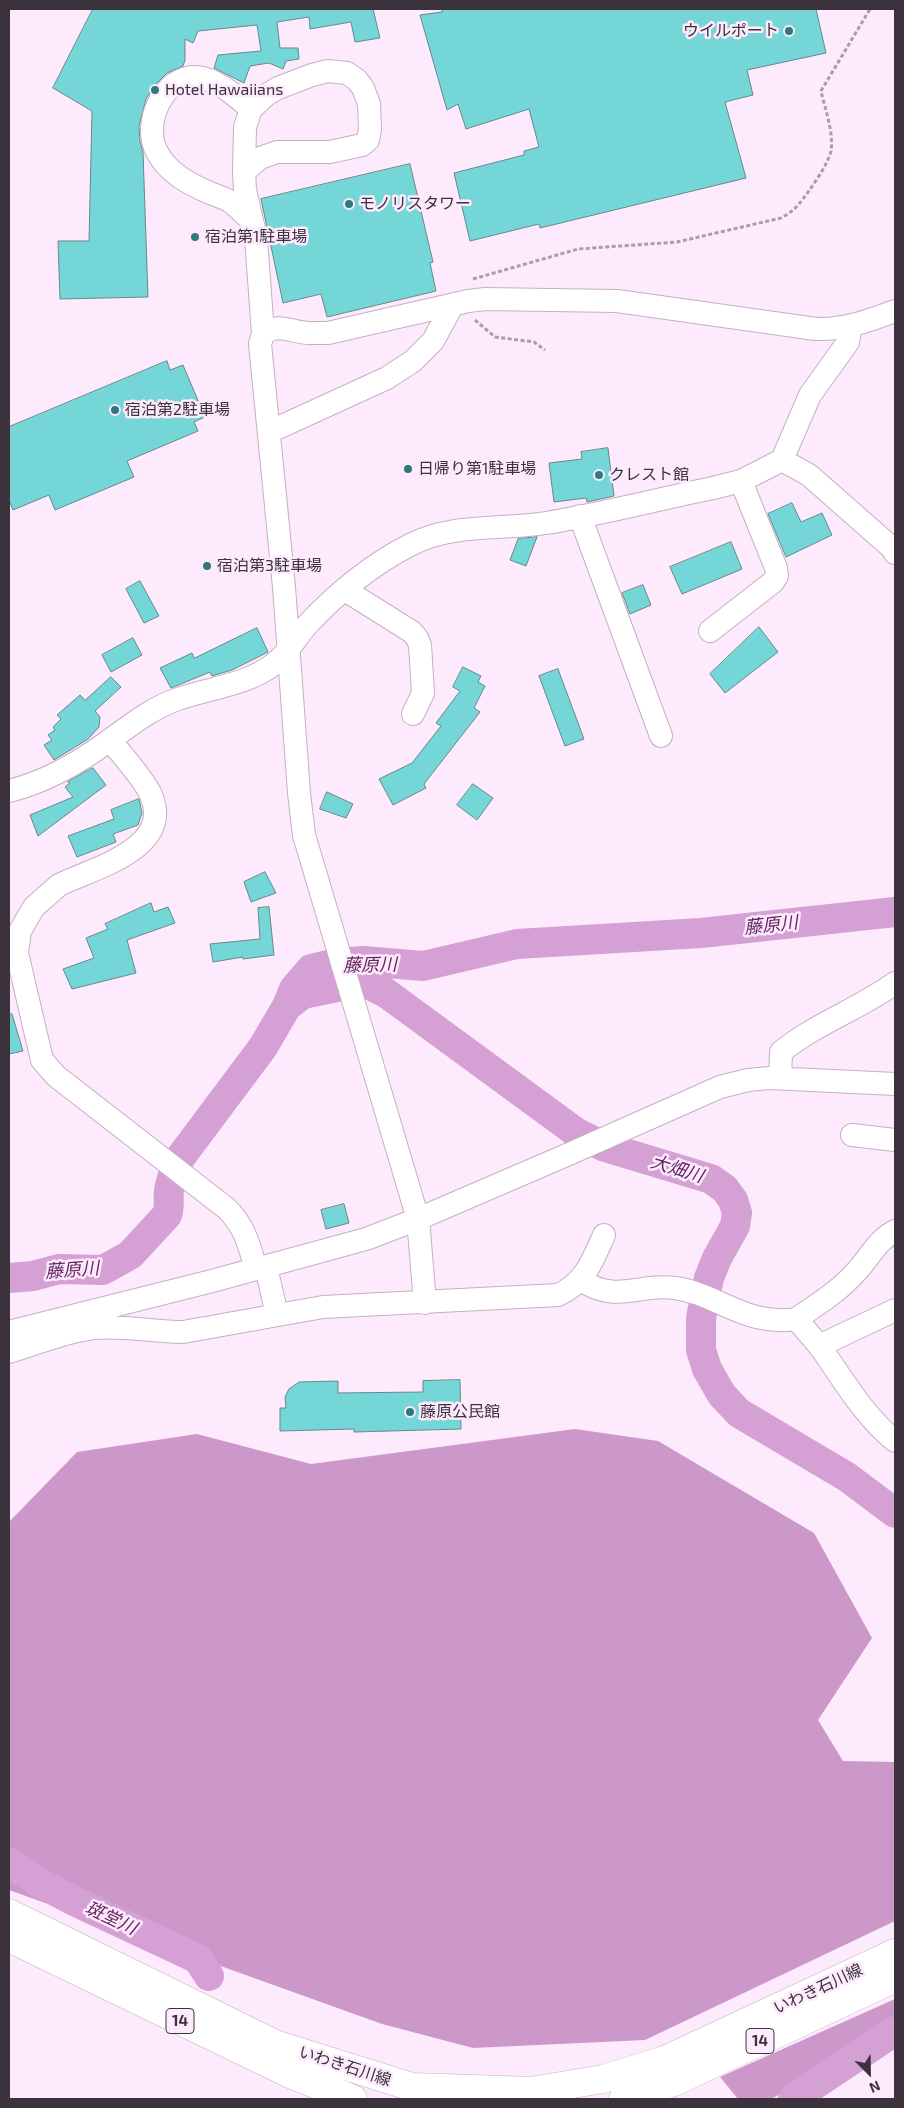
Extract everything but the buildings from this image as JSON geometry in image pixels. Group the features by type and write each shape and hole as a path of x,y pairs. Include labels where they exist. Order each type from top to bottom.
{"main road":[{"name":"いわき石川線","path":"9,1913 275,2044 412,2087 531,2095 603,2079 665,2060 895,1953"},
{"name":"いわき石川線","path":"9,1938 290,2074 353,2099"},
{"name":"いわき石川線","path":"623,2099 674,2082 895,1978"}],"street":[{"path":"244,172 260,158 278,152 330,152 362,145 368,140 370,130 367,96 357,80 347,73 328,71 292,82 266,95 252,109 245,127 244,172 251,220 256,238 263,334 260,344 304,835 418,1219 425,1303"},
{"path":"251,220 230,202 188,183 173,172 157,152 152,137 151,123 154,114 172,84 182,79 198,77 224,87 252,109"},
{"path":"263,334 270,328 284,328 306,333 328,333 485,299 617,301 816,330 851,327 895,311"},
{"path":"269,432 387,378 413,361 433,341 452,306"},
{"path":"10,786 32,786 64,770 110,740 149,711 178,699 232,684 275,664 307,625 345,590 397,552 428,537 496,526 546,523 580,516 740,481 782,460 810,396 848,342 851,327"},
{"path":"782,460 809,475 892,548 895,554"},
{"path":"710,631 773,582 777,576 776,568 740,481"},
{"path":"580,516 661,736"},
{"path":"345,590 412,632 417,638 420,645 423,692 413,714"},
{"path":"110,740 151,795 154,822 150,833 131,852 58,885 34,907 20,931 17,953 42,1060 56,1076 196,1183 237,1218 261,1268 277,1315"},
{"path":"780,1078 781,1052 792,1043 847,1013 895,983"},
{"path":"9,1332 261,1268 366,1239 418,1219 720,1087 748,1080 780,1078 895,1084"},
{"path":"852,1135 895,1140"},
{"path":"582,1280 592,1287 605,1292 658,1287 676,1288 731,1309 764,1319 782,1321 796,1319 823,1301 854,1275 882,1239 895,1231"},
{"path":"9,1352 94,1328 133,1328 160,1332 183,1332 216,1328 323,1307 558,1295 570,1290 582,1280 589,1269 604,1234"},
{"path":"819,1346 895,1310"},
{"path":"796,1319 819,1346 876,1424 895,1441"}],"path":[{"path":"472,280 578,249 677,242 781,218 792,212 799,204 831,151 831,138 821,90 870,9"},
{"path":"473,318 495,337 534,342 545,350"}],"shaded area":[{"path":"575,1429 658,1441 814,1533 872,1638 818,1720 843,1761 895,1762 895,1921 645,2040 473,2048 382,2024 9,1890 9,1522 77,1452 197,1434 311,1464"},
{"path":"895,1999 895,2032 771,2099 738,2099 720,2077"}],"waterway":[{"name":"藤原川","path":"9,1278 33,1276 59,1269 103,1270 130,1255 167,1215 170,1186 180,1158 263,1047 287,1006 294,989 311,969 336,963 364,961 423,966 517,944 701,933 895,912"},
{"name":"大畑川","path":"287,1006 303,994 342,986 356,978 386,993 577,1133 605,1147 711,1179 725,1189 733,1200 737,1213 735,1226 717,1258 709,1278 701,1318 701,1350 707,1369 722,1395 739,1413 847,1477 895,1513"},
{"name":"斑堂川","path":"9,1863 40,1883 74,1901 198,1959 209,1976"},
{"name":"斑堂川","path":"793,2099 895,2031"}],"place":[{"name":"ウイルポート","path":"789,31"},
{"name":"Hotel Hawaiians","path":"155,90"},
{"name":"モノリスタワー","path":"349,204"},
{"name":"宿泊第1駐車場","path":"195,237"},
{"name":"宿泊第2駐車場","path":"115,410"},
{"name":"日帰り第1駐車場","path":"408,469"},
{"name":"クレスト館","path":"599,475"},
{"name":"宿泊第3駐車場","path":"207,566"},
{"name":"藤原公民館","path":"410,1412"}]}
